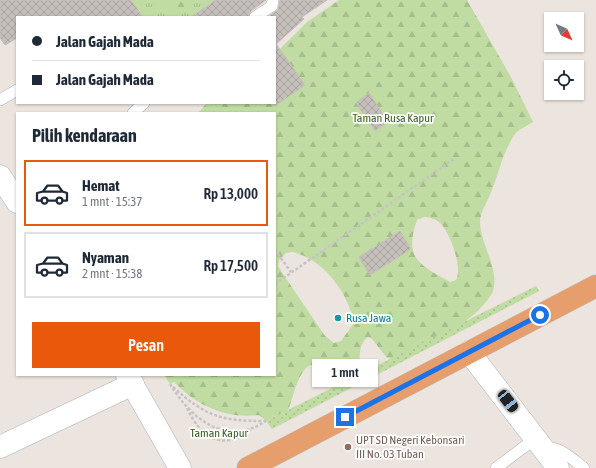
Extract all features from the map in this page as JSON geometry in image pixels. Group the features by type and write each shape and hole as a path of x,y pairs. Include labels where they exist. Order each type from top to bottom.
{"highway":[{"path":"248,468 596,286"}],"street":[{"path":"0,176 16,196"},
{"path":"469,352 558,468"},
{"path":"0,447 130,380 180,468"}],"lane":[{"path":"257,16 272,6 273,0"},
{"path":"0,100 16,91"},
{"path":"134,112 143,104"},
{"path":"496,468 540,444 556,449 584,468"}],"path":[{"path":"276,283 454,159"},
{"path":"276,251 291,272"},
{"path":"186,406 191,417 202,431 214,439 227,441 234,440 251,430 266,421 228,420 207,413 170,384 186,406 200,420 218,428 244,431 251,430"},
{"path":"214,439 218,428"}],"green space":[{"path":"114,0 216,0 203,16 124,16"},
{"path":"162,0 191,0 192,4 189,8 173,9"},
{"name":"Taman Rusa Kapur","path":"339,0 467,0 512,79 533,122 517,132 511,141 503,157 481,216 481,231 493,269 494,278 494,287 491,295 482,307 471,317 446,333 393,359 387,358 372,339 368,337 361,346 359,367 356,377 341,385 333,383 321,365 314,364 307,367 298,380 288,410 266,421 259,415 235,415 213,409 192,398 174,382 170,384 165,376 276,376 276,112 199,112 206,104 276,104 276,53 307,22","holes":["428,217 439,222 445,228 452,243 458,267 458,275 456,280 450,282 430,270 422,264 413,252 413,233 417,220","293,252 315,262 333,279 351,311 354,323 341,341 334,343 325,336 278,266 279,260 286,253"]},
{"path":"536,286 539,291 272,429 266,421"}],"building":[{"path":"0,0 131,0 142,16 16,16 16,39 5,45 0,38"},
{"path":"216,0 266,0 251,11 248,16 192,16"},
{"path":"280,0 327,0 302,17 304,19 276,44 276,16 269,16 278,10"},
{"path":"276,44 305,85 275,106 276,104"},
{"path":"369,93 388,122 375,131 356,103"},
{"path":"400,231 411,249 370,275 359,257"}],"place":[{"name":"Rusa Jawa","path":"338,318"},
{"name":"UPT SD Negeri Kebonsari III No. 03 Tuban","path":"348,447"}],"route":[{"path":"345,417 540,315"}],"park label":[{"name":"Taman Kapur","path":"219,433"}]}
